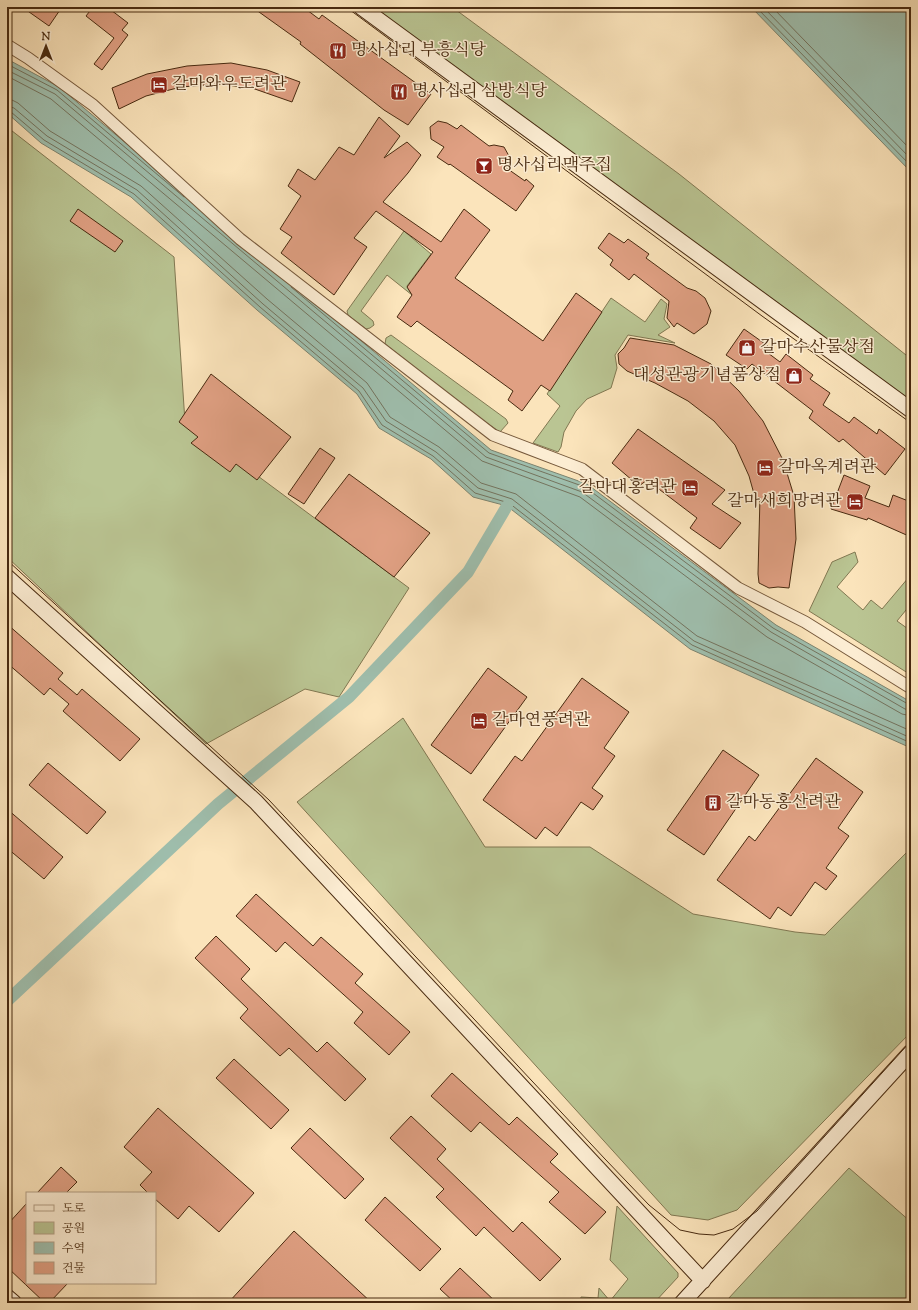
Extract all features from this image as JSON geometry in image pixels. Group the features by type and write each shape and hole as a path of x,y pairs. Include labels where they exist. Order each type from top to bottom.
{"street":[{"path":"360,7 911,410"},
{"path":"7,45 28,58 93,105 240,239 493,435 582,469 738,588 805,622 911,688"},
{"path":"7,577 256,802 703,1281"},
{"path":"682,1303 911,1052"},
{"path":"7,1297 14,1303"}],"green space":[{"path":"361,7 452,7 679,174 911,359 911,410"},
{"path":"7,127 174,257 185,422 409,588 339,697 305,689 206,744 7,557"},
{"path":"404,231 431,254 407,286 412,295 387,275 361,311 373,321 374,325 366,329 348,315 347,311"},
{"path":"611,298 645,322 661,299 667,304 664,319 670,327 658,335 675,343 628,335 615,355 617,368 611,388 587,399 576,411 564,432 561,447 558,452 533,443 560,406 547,394"},
{"path":"391,335 506,419 508,423 500,432 479,418 385,344 386,338"},
{"path":"855,552 858,562 837,587 863,610 871,600 882,609 909,577 911,579 911,604 897,621 911,631 911,675 809,611 832,562"},
{"path":"403,718 485,847 590,847 693,914 795,932 825,935 911,848 911,1032 737,1210 708,1220 671,1215 297,802"},
{"path":"849,1168 911,1222 911,1303 731,1303 728,1299"},
{"path":"617,1206 678,1273 678,1277 654,1303 580,1303 581,1297 598,1298 599,1288 610,1301 628,1279 610,1260"}],"water":[{"path":"751,7 911,7 911,172"},
{"path":"7,59 59,87 491,450 587,484 776,625 911,702 911,748 690,649 507,506 473,497 431,459 379,428 357,394 257,310 131,197 41,143 7,113"}],"building":[{"path":"22,7 62,7 49,26"},
{"path":"93,7 107,7 128,23 122,30 128,35 102,70 94,64 114,38 86,16"},
{"path":"252,7 303,7 319,19 322,15 431,94 408,125 384,110 300,44 301,42"},
{"name":"갈마와우도려관","path":"231,63 267,70 300,82 292,102 252,88 218,84 181,87 146,96 119,109 112,88 147,74 187,66"},
{"path":"379,117 400,136 384,158 407,142 421,155 408,173 383,202 441,242 464,209 490,230 455,278 543,341 576,293 602,312 550,391 541,385 522,411 508,400 513,391 417,321 411,327 397,317 412,295 407,287 433,252 376,211 354,238 367,247 334,295 281,253 292,237 280,229 301,196 288,186 298,169 315,180 339,147 354,155"},
{"name":"명사십리맥주집","path":"438,121 447,123 457,129 461,125 489,146 494,145 504,147 509,156 505,167 525,181 526,179 534,186 516,211 450,164 449,165 437,157 444,147 431,139 430,127"},
{"path":"78,209 123,241 115,252 70,221"},
{"path":"609,233 624,243 628,239 649,254 646,258 687,288 696,291 705,298 711,311 707,324 694,334 677,323 674,327 667,318 669,301 634,274 629,280 610,265 613,260 598,248"},
{"path":"744,329 768,346 764,350 780,362 786,354 813,375 810,379 830,393 823,405 849,423 854,417 877,434 879,429 905,449 885,475 843,439 839,442 809,418 813,411 752,364 747,369 726,355"},
{"name":"갈마옥계려관","path":"630,338 674,345 711,364 739,391 763,421 783,460 794,496 796,539 789,588 769,588 759,583 760,497 756,501 749,476 735,445 714,421 688,401 655,383 627,371 619,364 618,354"},
{"path":"211,374 291,437 257,480 236,464 230,472 191,443 198,437 179,422"},
{"name":"갈마대홍려관","path":"638,429 725,490 712,504 741,523 720,549 690,528 697,518 647,480 639,486 612,463"},
{"path":"320,448 335,458 304,504 288,494"},
{"path":"349,474 430,533 394,577 315,518"},
{"name":"갈마새희망려관","path":"844,475 870,486 865,498 889,507 893,495 911,502 911,537 868,518 867,520 831,509"},
{"path":"7,624 63,673 58,679 77,695 82,689 140,739 120,761 63,711 69,704 50,688 44,695 7,663"},
{"name":"갈마연풍려관","path":"488,668 527,697 471,774 431,745"},
{"path":"582,678 629,712 604,748 615,756 592,788 603,796 593,810 581,802 557,836 545,827 536,839 483,800 515,756 522,761"},
{"name":"갈마동홍산려관","path":"723,750 759,775 704,855 667,830"},
{"path":"816,758 863,792 838,828 849,836 826,868 837,876 826,890 815,882 791,916 778,907 770,919 717,880 749,836 755,841"},
{"path":"48,763 106,812 87,834 29,785"},
{"path":"7,809 63,857 44,879 7,848"},
{"path":"256,894 313,946 321,937 363,974 355,983 410,1032 389,1055 354,1023 363,1012 285,942 276,952 236,916"},
{"path":"216,936 250,969 241,979 317,1052 327,1042 366,1079 345,1101 289,1048 280,1056 240,1018 248,1009 195,958"},
{"path":"234,1059 289,1110 271,1129 216,1078"},
{"path":"452,1073 509,1125 517,1117 558,1154 550,1162 606,1212 585,1234 549,1202 559,1192 480,1122 471,1132 431,1096"},
{"path":"158,1108 254,1193 219,1232 189,1206 178,1219 156,1200 156,1192 147,1192 140,1185 152,1172 124,1147"},
{"path":"411,1116 446,1149 437,1159 513,1232 522,1222 561,1259 540,1281 484,1227 476,1236 436,1197 444,1189 390,1138"},
{"path":"310,1128 364,1179 345,1199 291,1148"},
{"path":"61,1167 77,1182 67,1192 38,1192"},
{"path":"385,1197 441,1249 420,1271 365,1220"},
{"path":"26,1204 26,1284 67,1284 49,1303 45,1303 7,1267 7,1225"},
{"path":"294,1231 372,1303 228,1303"},
{"path":"460,1268 497,1303 455,1303 440,1289"}],"waterway":[{"path":"7,1001 218,804 349,697 468,572 507,506"}],"tram line":[{"path":"346,7 762,316 911,423"},
{"path":"7,560 269,800 605,1159 649,1205 680,1230 714,1235 733,1229 757,1211 911,1041"}],"place":[{"name":"명사십리 부흥식당","path":"338,51"},
{"name":"갈마와우도려관","path":"159,85"},
{"name":"명사십리 삼방식당","path":"399,92"},
{"name":"명사십리맥주집","path":"484,166"},
{"name":"갈마수산물상점","path":"747,348"},
{"name":"대성관광기념품상점","path":"794,376"},
{"name":"갈마옥계려관","path":"765,468"},
{"name":"갈마대홍려관","path":"690,488"},
{"name":"갈마새희망려관","path":"855,502"},
{"name":"갈마연풍려관","path":"479,721"},
{"name":"갈마동홍산려관","path":"713,803"}]}
